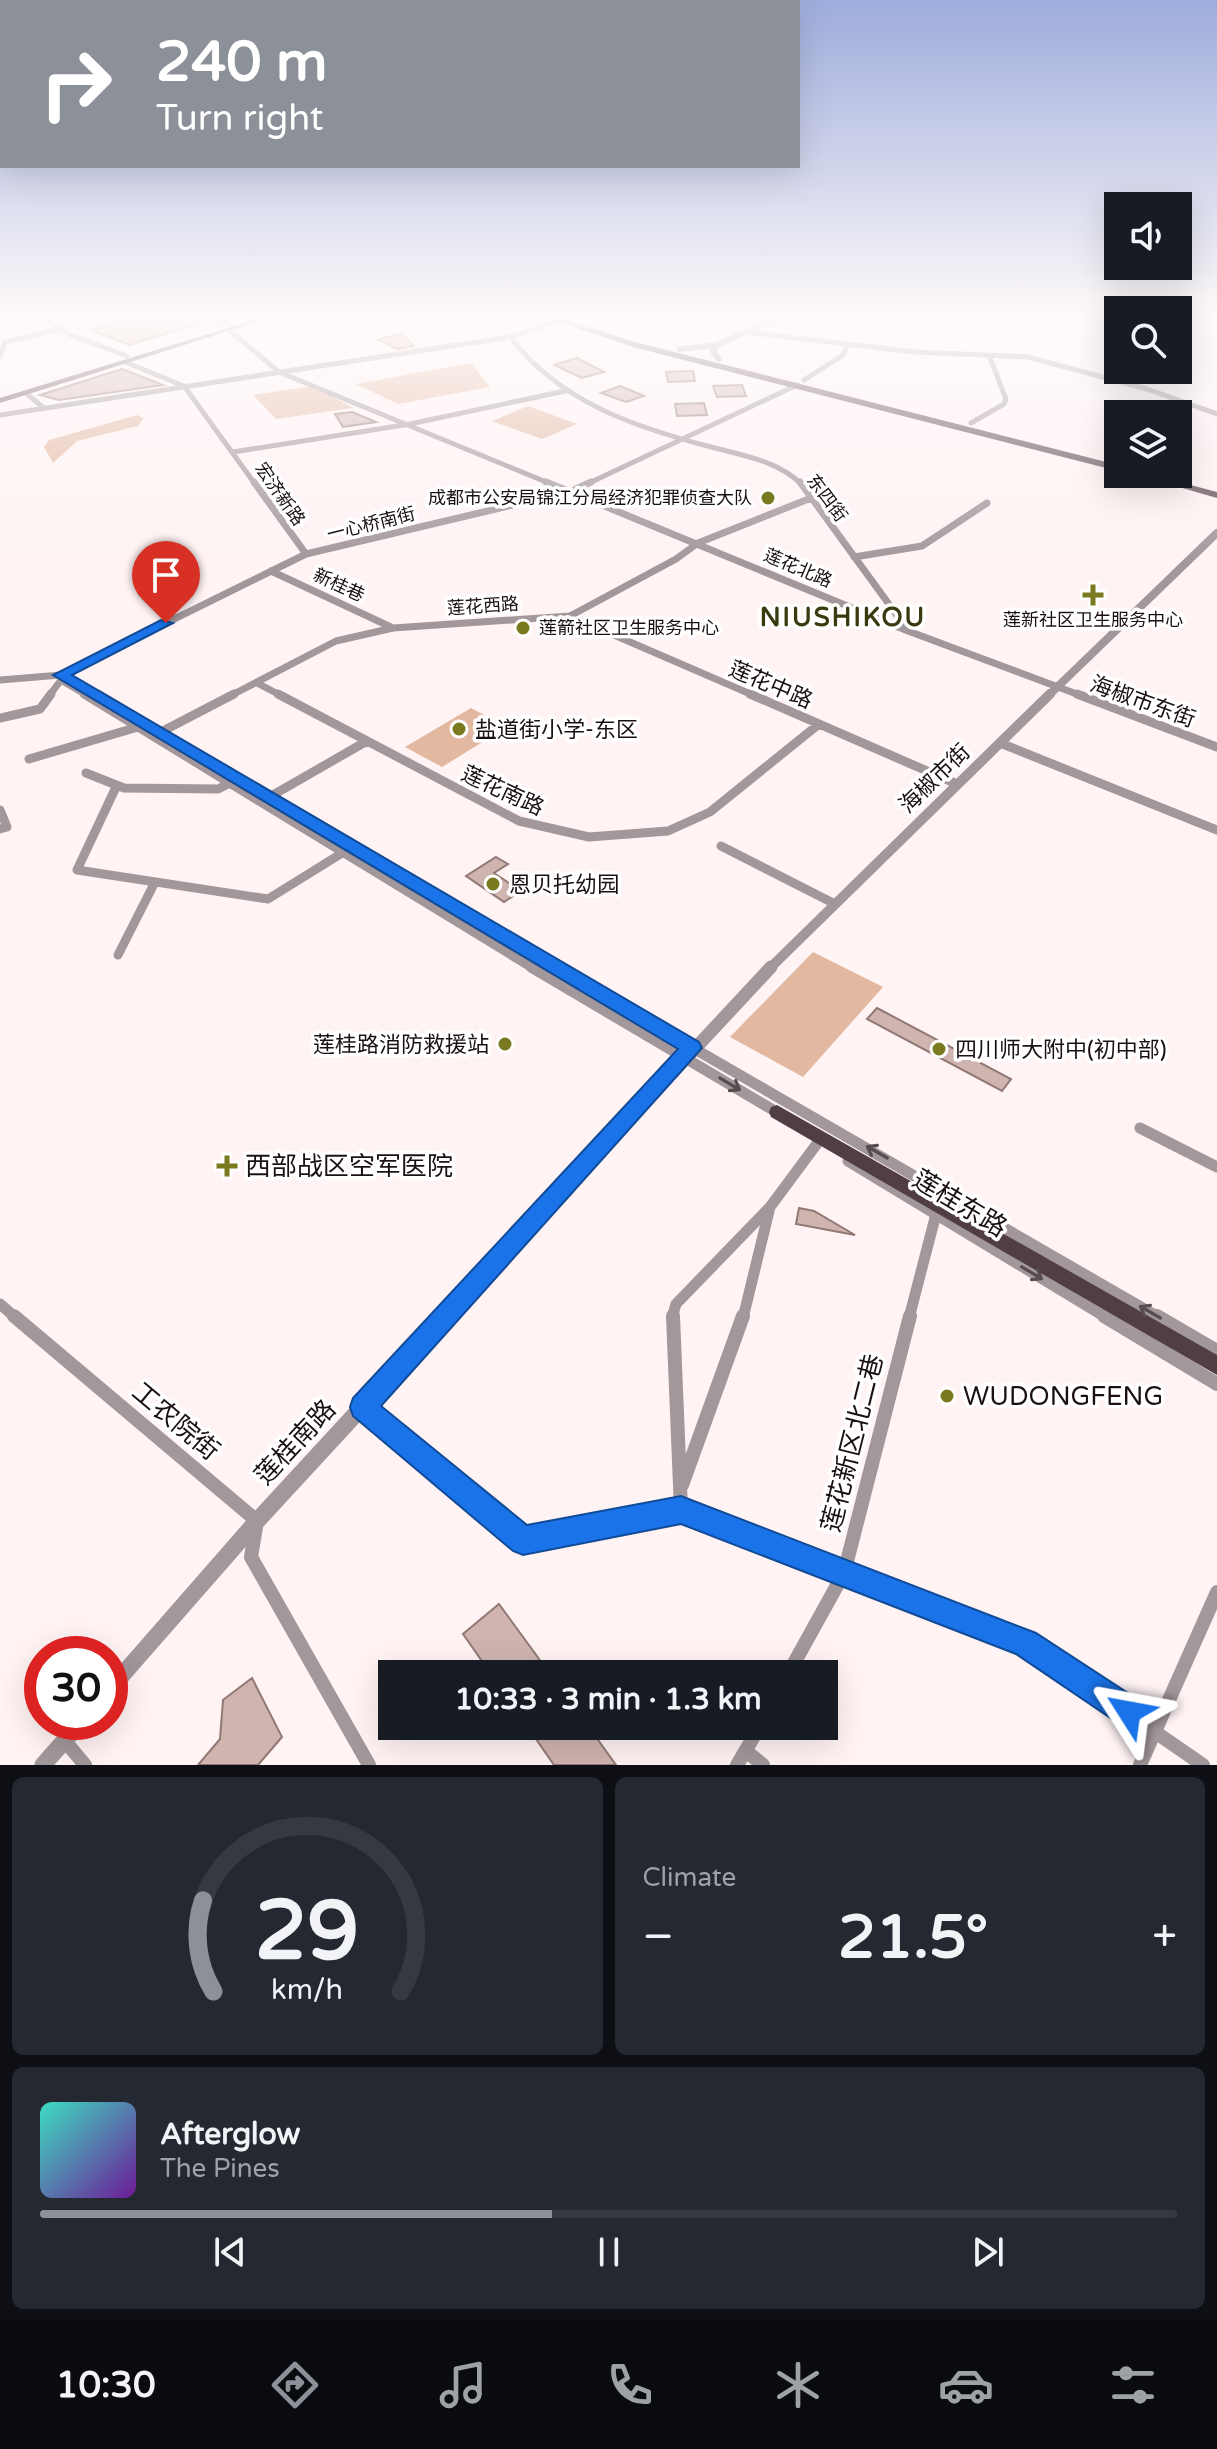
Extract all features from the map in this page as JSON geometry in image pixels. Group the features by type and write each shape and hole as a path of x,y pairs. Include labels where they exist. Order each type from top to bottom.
{"highway":[{"path":"777,1112 1217,1366"}],"main road":[{"path":"868,400 1104,464"},
{"path":"877,400 1104,457"},
{"path":"1192,480 1217,486"},
{"path":"1191,488 1217,495"}],"street":[{"path":"35,400 44,408"},
{"path":"0,415 93,400"},
{"name":"宏济新路","path":"195,400 306,554"},
{"path":"350,400 572,491"},
{"path":"233,452 410,424 521,400"},
{"name":"东四街","path":"588,400 682,439 777,468 799,481 908,631"},
{"name":"一心桥南街","path":"0,680 61,677 306,554 572,491 762,400"},
{"path":"971,423 1005,400"},
{"path":"1179,400 1217,414"},
{"name":"莲花北路","path":"572,491 908,631 1057,689"},
{"name":"莲花西路","path":"158,734 336,641 393,628 570,616 676,559 698,543 811,498"},
{"path":"854,557 922,546 987,503"},
{"name":"海椒市街","path":"688,1052 833,903 1217,533"},
{"name":"新桂巷","path":"271,571 393,628"},
{"name":"莲花中路","path":"570,616 957,784"},
{"path":"0,718 40,709 61,677"},
{"path":"61,677 138,727 158,734 230,783 343,852 688,1052"},
{"path":"61,677 353,846 688,1052"},
{"name":"莲花南路","path":"257,683 519,821 589,837 668,831 710,812 819,724"},
{"name":"海椒市东街","path":"1057,689 1217,747"},
{"path":"29,759 138,727"},
{"path":"261,802 367,741"},
{"path":"1000,743 1217,830"},
{"path":"86,773 117,785 218,789 230,783"},
{"path":"117,785 77,870 268,899 353,846"},
{"path":"0,810 7,827 0,829"},
{"path":"721,846 833,903"},
{"path":"118,955 155,882"},
{"name":"莲桂东路","path":"688,1052 819,1141 1217,1384"},
{"name":"莲桂东路","path":"688,1052 873,1149 1217,1351"},
{"name":"莲桂南路","path":"128,1668 257,1521 688,1052"},
{"path":"1140,1128 1217,1167"},
{"path":"681,1510 672,1318 676,1304 770,1207 819,1141"},
{"path":"680,1489 717,1396 763,1248 770,1207"},
{"name":"莲花新区北二巷","path":"796,1660 844,1573 936,1214"},
{"name":"工农院街","path":"0,1304 257,1521"},
{"path":"363,1407 523,1540 681,1510 1026,1643 1203,1765"},
{"path":"257,1521 251,1557 369,1765"},
{"path":"1140,1765 1217,1592"},
{"path":"737,1765 752,1740"},
{"path":"43,1765 65,1741 85,1765"},
{"path":"746,1751 763,1765"}],"shaded area":[{"path":"258,400 339,400 353,408 276,419"},
{"path":"390,400 418,400 398,404"},
{"path":"528,406 577,424 542,439 492,421"},
{"path":"137,415 144,418 138,426 77,441 53,463 44,447 49,440"},
{"path":"471,708 507,727 442,767 405,747"},
{"path":"813,952 883,987 803,1077 730,1037"}],"building":[{"path":"704,403 707,415 677,416 675,404"},
{"path":"352,412 376,422 343,427 335,414"},
{"name":"恩贝托幼园","path":"496,857 508,864 494,873 521,891 504,902 466,876"},
{"name":"四川师大附中(初中部)","path":"877,1008 1011,1079 1002,1091 867,1019"},
{"path":"799,1208 814,1211 855,1235 796,1224"},
{"path":"499,1604 540,1660 481,1660 463,1634"},
{"path":"252,1678 282,1737 258,1765 198,1765 220,1739 223,1700"},
{"path":"537,1740 598,1740 616,1765 554,1765"}],"place":[{"name":"成都市公安局锦江分局经济犯罪侦查大队","path":"768,498"},
{"name":"莲新社区卫生服务中心","path":"1093,595"},
{"name":"莲箭社区卫生服务中心","path":"523,628"},
{"name":"盐道街小学-东区","path":"459,729"},
{"name":"恩贝托幼园","path":"493,884"},
{"name":"莲桂路消防救援站","path":"505,1044"},
{"name":"四川师大附中(初中部)","path":"939,1049"},
{"name":"西部战区空军医院","path":"227,1166"},
{"name":"WUDONGFENG","path":"947,1396"}],"district":[{"name":"NIUSHIKOU","path":"843,617"}],"route":[{"path":"166,623 61,675 692,1048 363,1407 523,1540 681,1510 1026,1643 1129,1712"}]}
